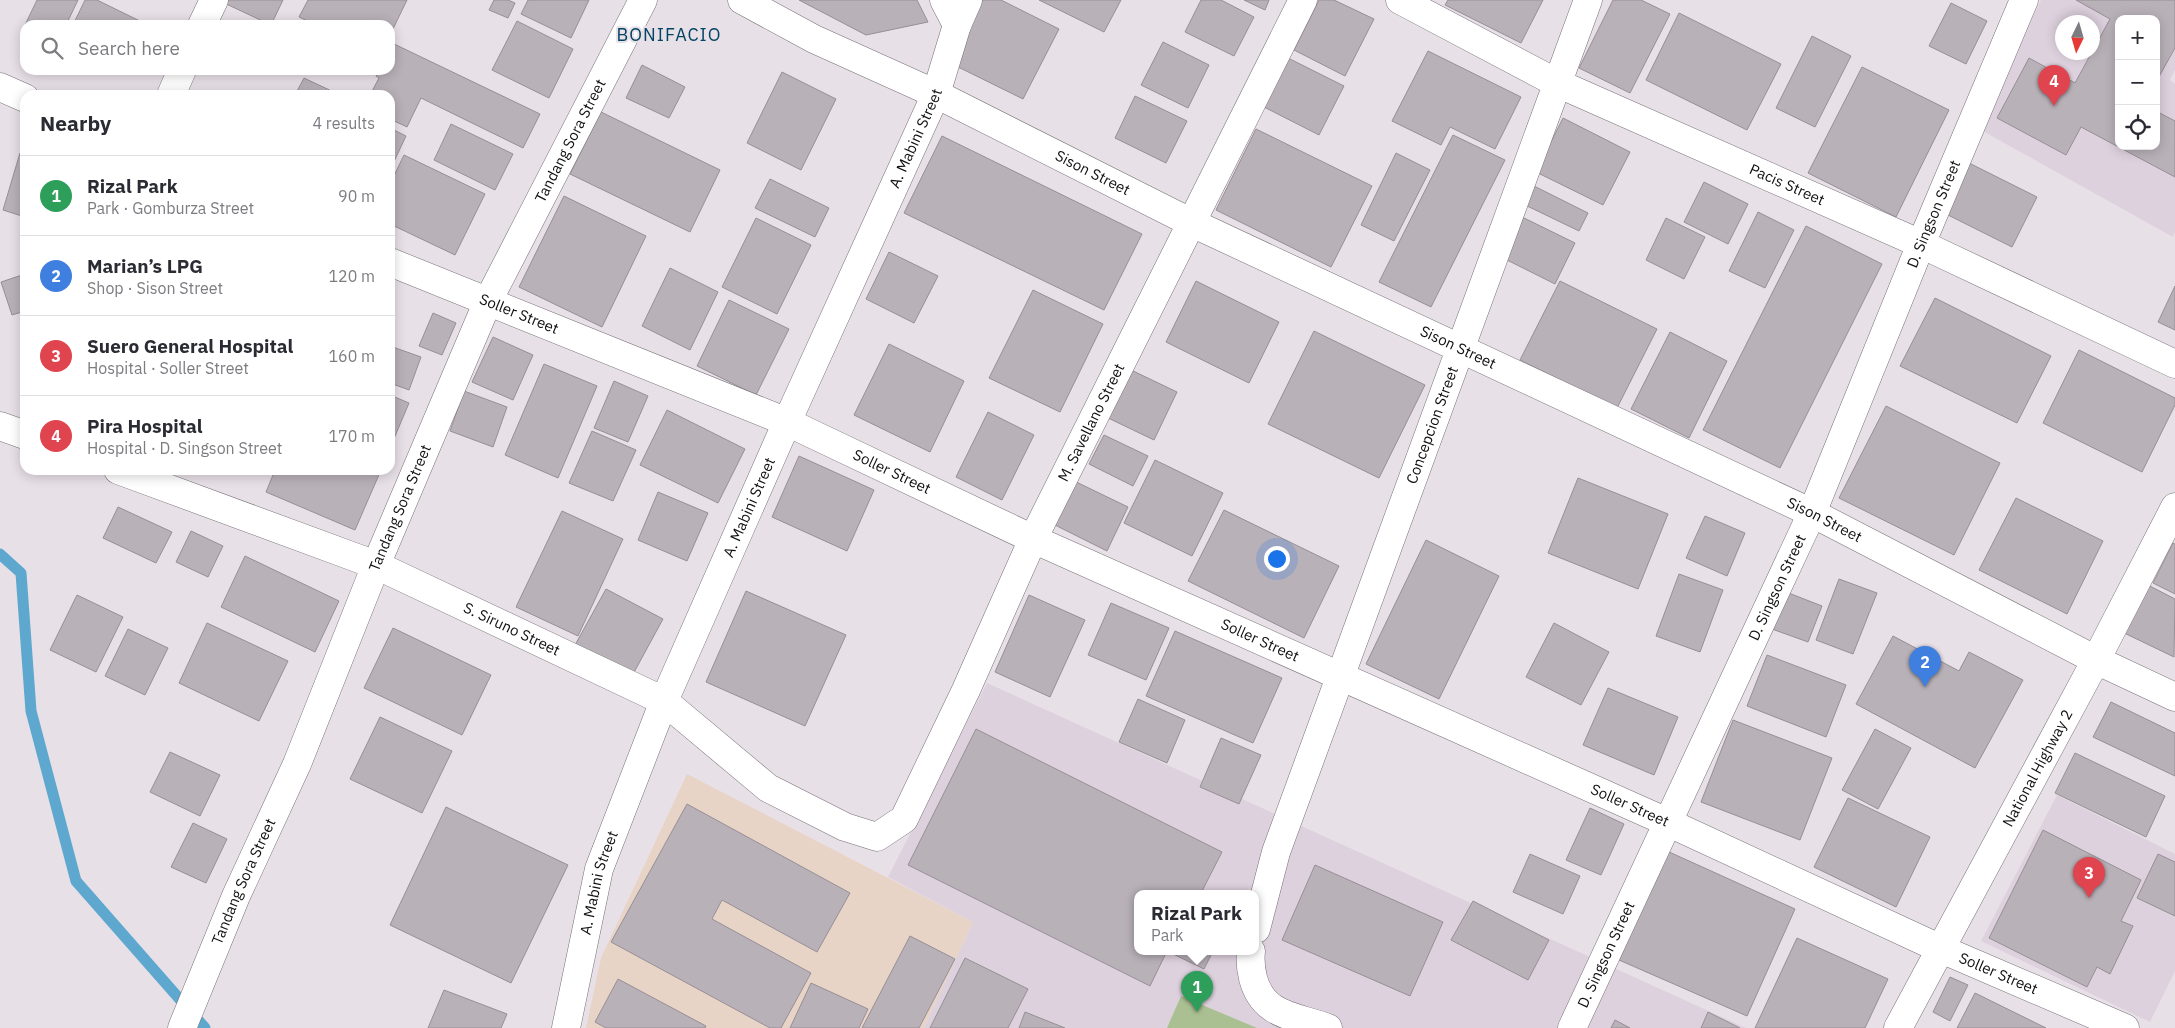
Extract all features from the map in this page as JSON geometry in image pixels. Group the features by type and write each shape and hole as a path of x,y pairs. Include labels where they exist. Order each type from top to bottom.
{"main road":[{"path":"204,20 214,0"},
{"name":"Tandang Sora Street","path":"182,1028 236,896 296,764 376,565 488,301 643,0"},
{"name":"Sison Street","path":"742,0 814,39 936,94 1190,222 1812,513 2096,660 2175,696"},
{"path":"944,0 957,25"},
{"name":"A. Mabini Street","path":"566,1028 599,869 664,701 787,422 936,94 957,25 968,0"},
{"name":"M. Savellano Street","path":"877,837 904,819 966,690 1032,539 1303,0"},
{"name":"Pacis Street","path":"1400,0 1557,83 1921,244 2175,364"},
{"name":"Concepcion Street","path":"1259,917 1276,852 1588,0"},
{"name":"D. Singson Street","path":"1572,1028 1812,513 1921,244 2024,0"},
{"path":"173,90 180,75"},
{"path":"0,86 20,96"},
{"name":"Soller Street","path":"395,264 787,422 1032,539 1667,822 1941,949 2125,1028"},
{"path":"0,426 20,433"},
{"name":"S. Siruno Street","path":"132,475 376,565 664,701 768,788 845,827 877,837"},
{"name":"National Highway 2","path":"1898,1028 2096,660 2175,507"},
{"path":"1251,955 1252,971 1256,988 1263,1001 1278,1011 1325,1028"}],"shaded area":[{"path":"2041,0 2175,0 2175,70 2170,80 2175,84 2175,232 2173,237 1979,129"},
{"path":"987,683 1746,1028 924,1028 973,922 888,877"},
{"path":"687,774 973,922 924,1028 586,1028 601,958"},
{"path":"2057,795 2175,854 2175,971 2150,1022 1981,941"}],"green space":[{"path":"1181,996 1257,1028 1167,1028"}],"building":[{"path":"37,0 78,0 68,20 27,20"},
{"path":"85,0 97,0 138,20 75,20"},
{"path":"223,0 283,0 273,20 260,20 222,2"},
{"path":"308,0 407,0 395,25 395,20 305,20 299,17"},
{"path":"494,0 508,0 515,3 508,18 489,10"},
{"path":"528,0 589,0 571,38 521,14"},
{"path":"799,0 917,0 928,22 866,35"},
{"path":"982,0 1001,0 1059,29 1023,99 950,63"},
{"path":"1039,0 1121,0 1104,32"},
{"path":"1201,0 1221,0 1254,17 1234,56 1185,32"},
{"path":"1244,0 1269,0 1265,10"},
{"path":"1319,0 1334,0 1374,19 1345,76 1294,50"},
{"path":"1448,0 1543,0 1521,43 1445,5"},
{"path":"1613,0 1641,0 1670,14 1630,93 1579,68"},
{"path":"2076,0 2175,0 2175,48 2160,75 2160,15 2115,15 2115,145 2081,127 2066,155 1997,118 2029,58 2075,83 2088,60 2100,60 2100,37 2110,19"},
{"path":"1951,3 1987,21 1966,64 1929,46"},
{"path":"1679,13 1781,64 1747,130 1646,80"},
{"path":"517,21 573,49 549,98 492,70"},
{"path":"1812,36 1851,56 1815,127 1776,108"},
{"path":"1163,42 1209,65 1188,108 1141,85"},
{"path":"395,44 540,114 523,148 421,98 407,127 395,121 395,90 373,90 379,78 376,76 395,75"},
{"path":"1428,51 1521,97 1495,149 1450,127 1441,145 1392,121"},
{"path":"1286,57 1344,86 1319,135 1262,106"},
{"path":"642,65 685,87 669,118 626,98"},
{"path":"1862,67 1949,110 1896,217 1808,173"},
{"path":"782,72 836,99 801,170 747,143"},
{"path":"304,78 329,90 298,90"},
{"path":"1135,96 1187,121 1166,163 1115,138"},
{"path":"601,112 720,170 690,232 570,174"},
{"path":"2160,113 2175,121 2175,177 2124,150 2160,150"},
{"path":"1563,118 1630,152 1603,205 1536,172"},
{"path":"451,124 513,154 495,190 434,160"},
{"path":"1256,129 1372,186 1331,267 1216,210"},
{"path":"395,130 406,136 395,159"},
{"path":"1453,135 1505,160 1431,307 1379,282"},
{"path":"942,136 1142,234 1104,310 904,213"},
{"path":"20,153 20,215 3,210"},
{"path":"1396,153 1430,170 1394,241 1361,225"},
{"path":"404,155 485,194 455,255 395,226 395,174"},
{"path":"1967,162 2037,197 2012,247 1942,212"},
{"path":"770,179 829,208 815,237 755,208"},
{"path":"1704,182 1748,204 1728,244 1684,222"},
{"path":"1532,185 1588,213 1579,231 1523,204"},
{"path":"564,196 646,236 602,327 519,287"},
{"path":"1758,212 1794,230 1765,288 1729,271"},
{"path":"1522,217 1575,243 1555,284 1501,257"},
{"path":"756,218 811,245 777,314 722,287"},
{"path":"1666,218 1705,237 1684,279 1646,260"},
{"path":"1806,226 1882,264 1780,468 1703,430"},
{"path":"889,252 938,276 914,323 866,299"},
{"path":"670,268 718,292 690,350 642,326"},
{"path":"20,276 20,313 12,315 1,282"},
{"path":"1196,281 1279,322 1249,383 1166,342"},
{"path":"1560,281 1657,329 1617,408 1520,360"},
{"path":"2175,286 2175,330 2158,322"},
{"path":"1033,290 1103,324 1060,412 989,378"},
{"path":"1935,298 2051,356 2017,423 1900,366"},
{"path":"729,300 789,329 756,395 697,366"},
{"path":"433,313 456,323 442,355 419,346"},
{"path":"1314,331 1425,385 1379,478 1268,424"},
{"path":"1670,332 1727,361 1689,438 1631,409"},
{"path":"493,337 533,355 513,400 472,382"},
{"path":"889,344 964,381 930,452 854,415"},
{"path":"395,348 421,357 409,390 395,385"},
{"path":"2079,350 2175,398 2175,405 2142,472 2043,423"},
{"path":"544,364 597,386 558,478 505,455"},
{"path":"1129,369 1177,392 1154,440 1106,417"},
{"path":"614,381 648,396 628,442 594,428"},
{"path":"464,391 507,407 493,447 450,431"},
{"path":"395,397 409,403 395,436"},
{"path":"1886,406 2000,463 1954,555 1839,498"},
{"path":"667,410 745,449 718,503 640,465"},
{"path":"988,412 1034,435 1002,500 956,477"},
{"path":"592,431 636,450 613,501 569,483"},
{"path":"1104,435 1148,456 1133,486 1089,464"},
{"path":"799,456 874,490 847,551 772,517"},
{"path":"1155,460 1223,493 1192,556 1124,523"},
{"path":"273,475 379,475 355,530 266,492"},
{"path":"1068,478 1128,507 1107,551 1047,521"},
{"path":"1578,478 1668,514 1638,589 1548,553"},
{"path":"658,492 708,513 687,561 638,540"},
{"path":"2016,498 2103,541 2067,614 1979,570"},
{"path":"118,507 172,532 156,563 103,538"},
{"path":"1224,510 1339,566 1304,638 1188,581"},
{"path":"562,511 623,539 578,636 516,607"},
{"path":"1705,516 1745,533 1727,576 1686,558"},
{"path":"191,531 223,546 208,577 176,562"},
{"path":"1426,540 1499,576 1439,699 1366,664"},
{"path":"2173,543 2175,544 2175,594 2153,583"},
{"path":"245,556 339,601 315,652 221,607"},
{"path":"1679,574 1723,590 1700,652 1656,636"},
{"path":"1839,579 1877,593 1853,654 1816,640"},
{"path":"2144,583 2175,599 2174,657 2120,631"},
{"path":"606,589 663,619 632,676 575,645"},
{"path":"746,591 846,635 805,726 706,682"},
{"path":"1786,592 1822,606 1808,642 1772,629"},
{"path":"77,595 123,617 96,672 50,650"},
{"path":"1029,595 1085,620 1050,697 995,672"},
{"path":"1111,603 1169,628 1146,680 1088,655"},
{"path":"207,623 288,661 259,721 179,683"},
{"path":"1554,623 1609,652 1581,705 1526,677"},
{"path":"393,628 491,675 462,735 364,688"},
{"path":"128,629 168,648 145,695 105,676"},
{"path":"1175,631 1282,678 1253,743 1146,696"},
{"path":"1893,636 1959,671 1969,652 2023,680 1975,768 1856,704"},
{"path":"1767,655 1846,685 1826,737 1747,706"},
{"path":"1608,688 1678,717 1654,775 1583,745"},
{"path":"1138,699 1185,720 1167,763 1119,742"},
{"path":"2111,702 2175,733 2175,776 2093,737"},
{"path":"380,717 452,751 422,813 350,779"},
{"path":"1733,720 1832,758 1800,840 1701,802"},
{"path":"976,729 1222,852 1203,890 1134,890 1134,955 1165,955 1150,986 908,865"},
{"path":"1875,729 1911,748 1878,809 1842,790"},
{"path":"1221,738 1261,755 1239,804 1200,787"},
{"path":"170,752 220,775 200,816 150,792"},
{"path":"2075,753 2165,796 2146,837 2055,793"},
{"path":"1848,798 1930,837 1896,907 1814,867"},
{"path":"687,804 850,893 817,952 722,900 712,919 811,973 781,1028 770,1028 611,942"},
{"path":"446,807 568,865 511,983 390,925"},
{"path":"1590,808 1624,824 1601,875 1566,860"},
{"path":"193,823 227,839 206,883 171,867"},
{"path":"2043,830 2141,880 2121,921 2133,926 2110,974 2097,967 2087,987 1989,938"},
{"path":"1667,851 1795,909 1747,1016 1619,960"},
{"path":"1530,854 1580,876 1563,914 1513,892"},
{"path":"2158,854 2175,862 2175,916 2137,898"},
{"path":"1315,865 1443,922 1410,996 1282,940"},
{"path":"1473,901 1549,940 1528,980 1451,940"},
{"path":"910,936 955,959 919,1028 862,1028"},
{"path":"1797,938 1888,979 1865,1028 1755,1028"},
{"path":"1175,955 1211,955 1204,969"},
{"path":"965,958 1028,989 1008,1028 930,1028"},
{"path":"1950,977 1968,985 1950,1021 1933,1012"},
{"path":"618,979 706,1026 705,1028 606,1028 595,1022"},
{"path":"811,983 868,1009 859,1028 790,1028"},
{"path":"444,990 507,1014 501,1028 428,1028"},
{"path":"1975,993 2046,1028 1957,1028"},
{"path":"1025,1012 1065,1028 1019,1028"},
{"path":"1708,1012 1740,1028 1701,1028"},
{"path":"1615,1020 1630,1028 1611,1028"}],"waterway":[{"path":"0,554 21,573 31,711 76,881 205,1028"}],"place":[{"name":"Pira Hospital","path":"2054,106"},
{"name":"Marian’s LPG","path":"1925,687"},
{"name":"Suero General Hospital","path":"2089,898"},
{"name":"Rizal Park","path":"1197,1012"}],"district":[{"name":"BONIFACIO","path":"669,35"}]}
